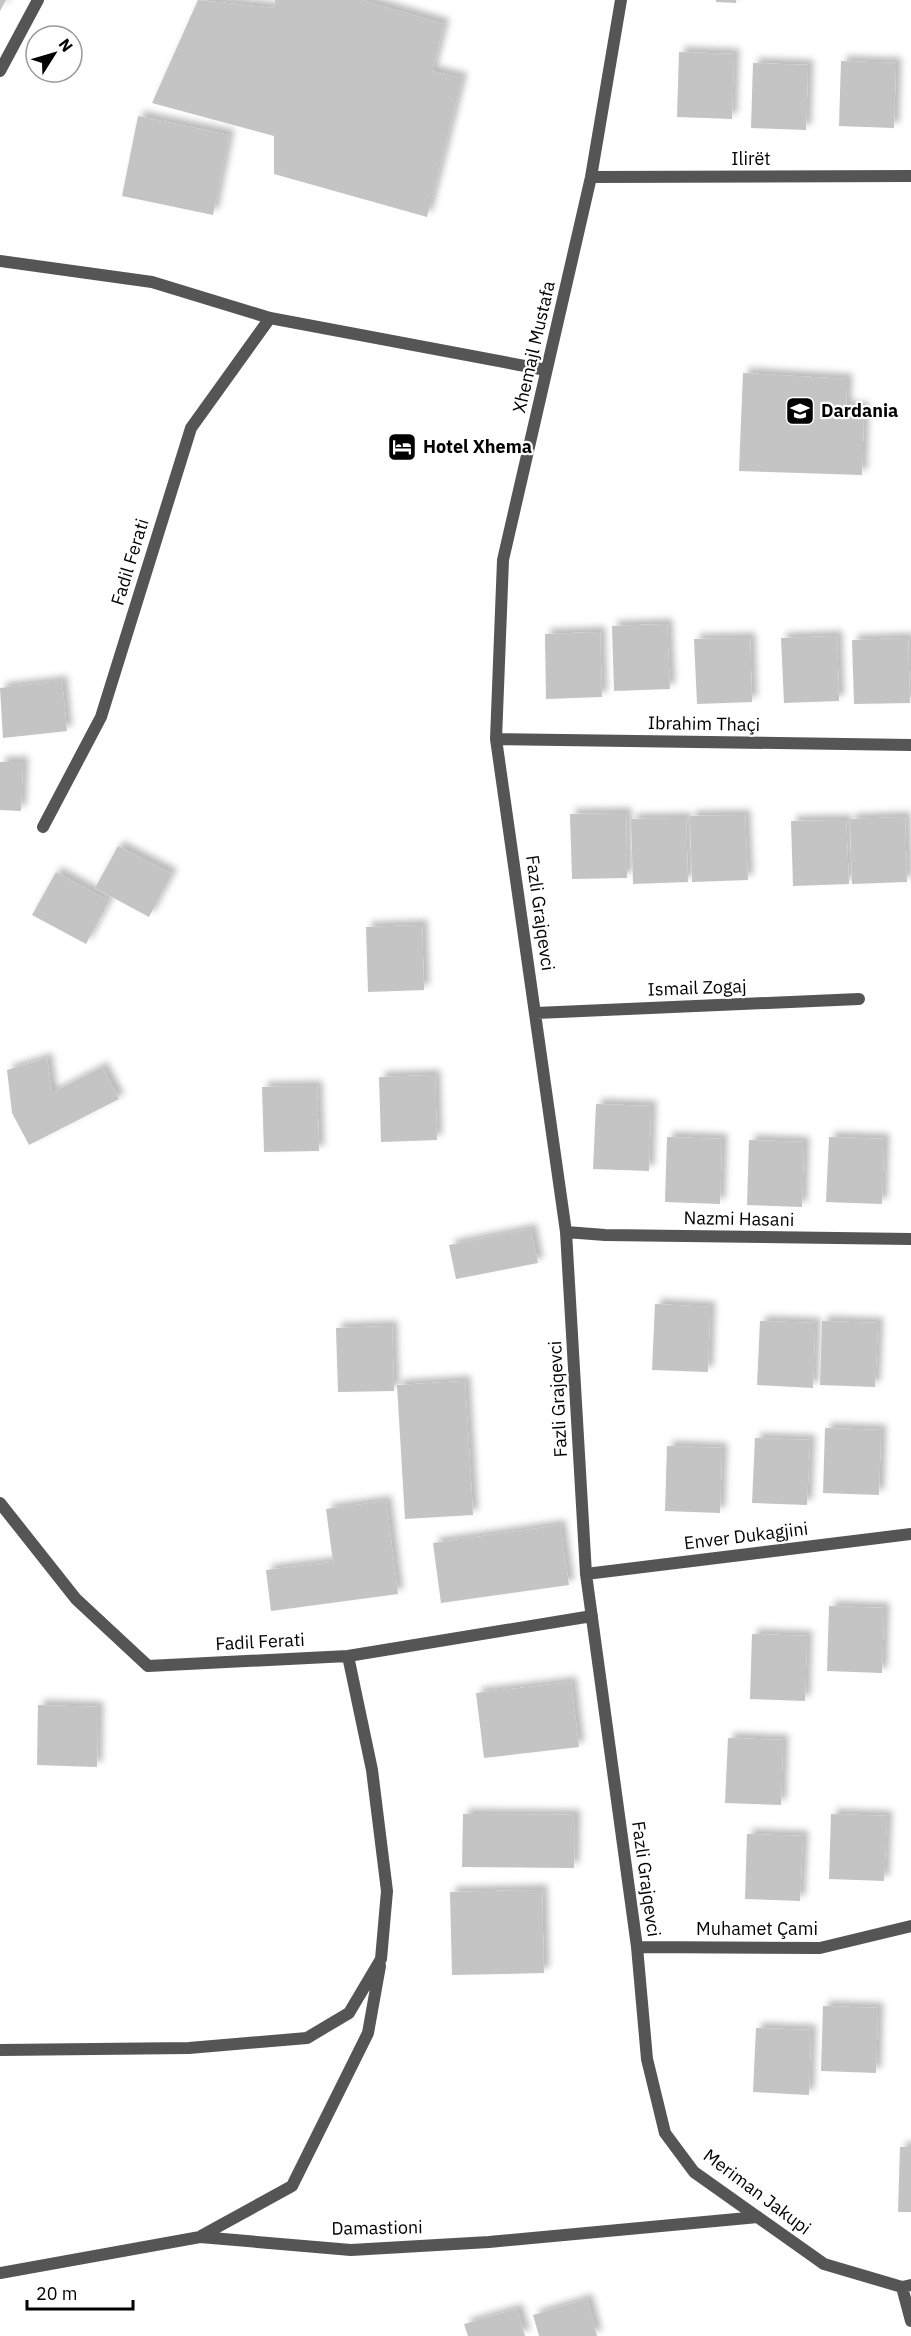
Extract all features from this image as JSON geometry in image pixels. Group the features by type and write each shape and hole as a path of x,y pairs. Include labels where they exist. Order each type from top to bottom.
{"street":[{"path":"0,71 38,0"},
{"name":"Xhemajl Mustafa","path":"496,739 503,560 591,177 621,0"},
{"name":"Ilirët","path":"591,177 911,176"},
{"path":"0,261 152,282 270,318 546,370"},
{"name":"Fadil Ferati","path":"44,827 101,717 191,428 270,318"},
{"name":"Ibrahim Thaçi","path":"496,739 911,745"},
{"name":"Fazli Grajqevci","path":"496,739 566,1232 586,1574 637,1947 647,2059"},
{"name":"Ismail Zogaj","path":"536,1013 859,999"},
{"name":"Nazmi Hasani","path":"566,1232 605,1235 911,1239"},
{"name":"Fadil Ferati","path":"0,1503 76,1599 148,1666 348,1656 592,1616"},
{"name":"Enver Dukagjini","path":"586,1574 911,1534"},
{"path":"200,2236 292,2186 368,2033 381,1959 387,1892 372,1770 348,1656"},
{"name":"Muhamet Çami","path":"637,1947 820,1948 911,1926"},
{"path":"0,2050 189,2048 307,2038 350,2013 381,1959"},
{"name":"Meriman Jakupi","path":"647,2059 665,2133 694,2172 824,2264 906,2286"},
{"name":"Damastioni","path":"0,2273 200,2236 351,2250 489,2242 758,2217"},
{"path":"906,2286 911,2320"}],"building":[{"path":"0,0 6,0 0,11"},
{"path":"198,0 274,8 275,0 361,0 444,24 432,71 462,78 427,217 274,174 274,136 152,103"},
{"path":"716,0 736,0 736,3 716,2"},
{"path":"679,52 734,54 732,119 677,117"},
{"path":"841,61 896,63 894,128 839,126"},
{"path":"753,63 808,65 806,130 751,128"},
{"path":"138,116 229,135 213,215 122,196"},
{"path":"743,373 847,379 846,406 864,408 862,475 739,471"},
{"path":"667,624 670,689 614,691 612,626"},
{"path":"600,632 602,697 546,699 545,634"},
{"path":"837,636 839,701 784,703 781,638"},
{"path":"750,638 752,702 697,704 694,639"},
{"path":"908,638 910,703 854,704 852,640"},
{"path":"62,681 67,731 3,738 0,688"},
{"path":"0,762 23,762 21,811 0,810"},
{"path":"626,813 627,878 572,879 570,814"},
{"path":"745,815 748,880 692,882 690,816"},
{"path":"905,817 907,882 852,884 850,819"},
{"path":"686,818 688,882 633,884 631,819"},
{"path":"846,820 849,884 793,886 791,821"},
{"path":"118,846 172,874 149,917 95,888"},
{"path":"56,872 109,901 86,944 32,915"},
{"path":"422,925 424,990 368,992 366,927"},
{"path":"47,1058 52,1093 102,1067 119,1099 29,1145 12,1113 7,1070"},
{"path":"435,1075 437,1140 381,1142 379,1077"},
{"path":"317,1086 319,1151 264,1152 262,1087"},
{"path":"596,1104 651,1106 649,1171 593,1169"},
{"path":"667,1137 722,1139 720,1204 665,1202"},
{"path":"829,1137 884,1139 882,1204 826,1202"},
{"path":"749,1140 804,1142 802,1207 747,1205"},
{"path":"531,1229 538,1263 456,1279 449,1245"},
{"path":"655,1304 710,1307 708,1372 652,1370"},
{"path":"760,1321 815,1323 813,1388 757,1385"},
{"path":"822,1321 878,1323 875,1387 820,1385"},
{"path":"392,1326 394,1391 338,1392 336,1328"},
{"path":"465,1381 473,1515 405,1519 397,1385"},
{"path":"825,1428 881,1430 879,1495 823,1493"},
{"path":"755,1438 810,1440 807,1505 752,1503"},
{"path":"667,1446 722,1448 720,1513 665,1511"},
{"path":"386,1501 398,1594 271,1611 266,1570 333,1562 326,1509"},
{"path":"560,1525 569,1585 441,1603 433,1543"},
{"path":"829,1606 884,1608 882,1673 827,1671"},
{"path":"752,1634 807,1636 805,1701 750,1699"},
{"path":"571,1682 579,1747 484,1758 476,1693"},
{"path":"38,1705 98,1707 97,1767 37,1765"},
{"path":"728,1738 783,1740 781,1805 725,1803"},
{"path":"463,1814 575,1815 574,1868 462,1867"},
{"path":"831,1814 887,1816 884,1881 829,1879"},
{"path":"747,1834 803,1836 800,1901 745,1899"},
{"path":"542,1890 544,1973 452,1975 450,1892"},
{"path":"823,2006 878,2008 876,2073 821,2071"},
{"path":"756,2028 811,2030 809,2095 753,2092"},
{"path":"900,2147 911,2147 911,2212 898,2212"},
{"path":"587,2299 597,2336 539,2336 533,2315"},
{"path":"517,2309 525,2336 468,2336 464,2324"}],"place":[{"name":"Dardania","path":"800,411"},
{"name":"Hotel Xhema","path":"402,447"}]}
